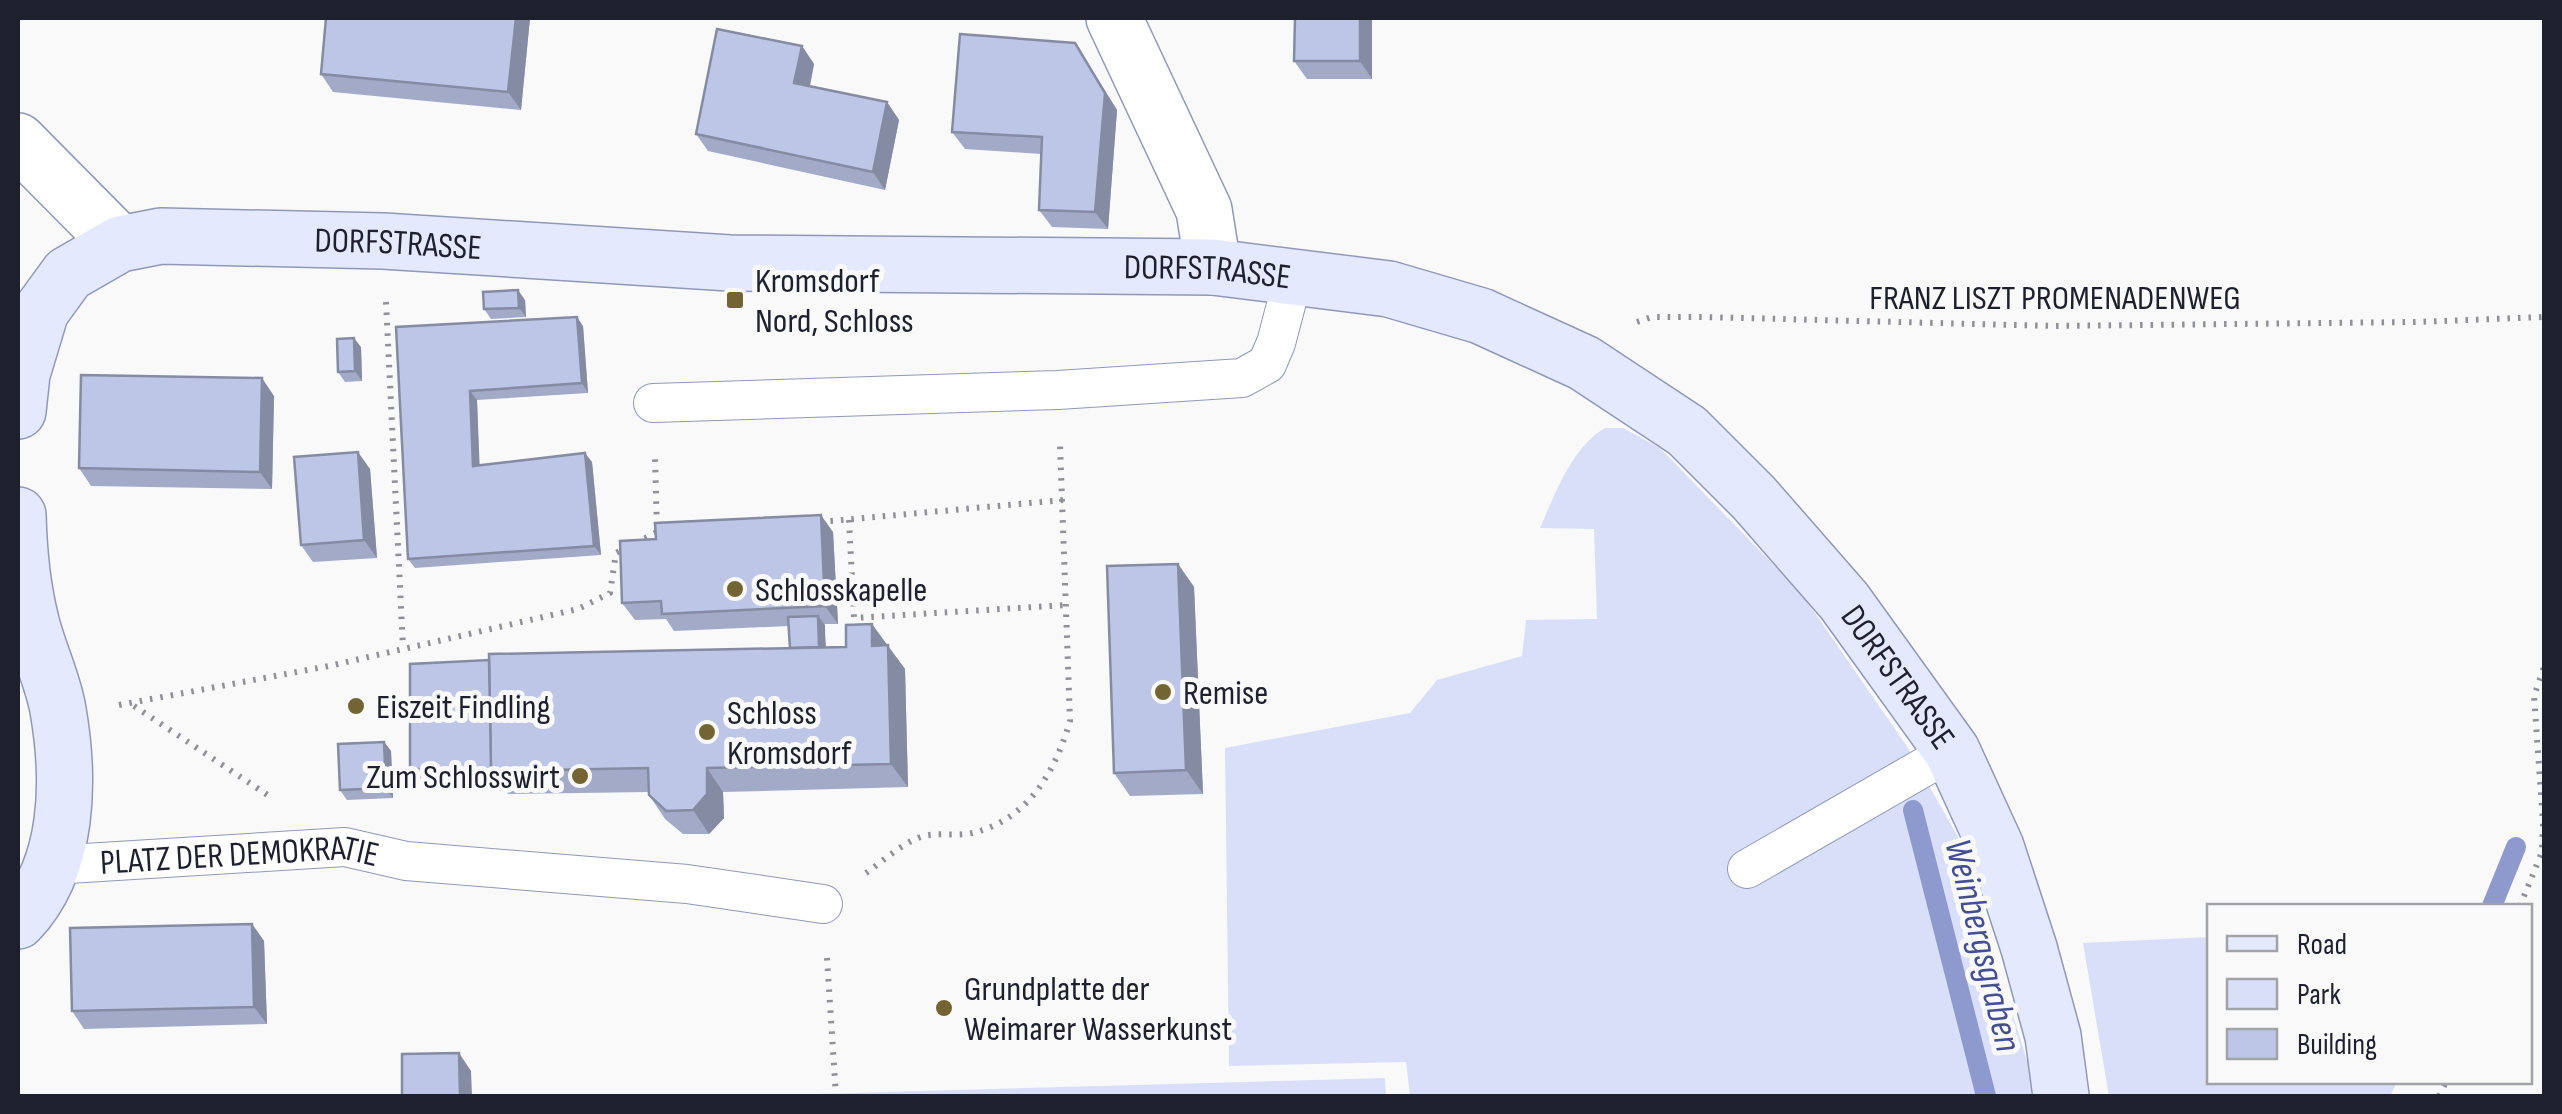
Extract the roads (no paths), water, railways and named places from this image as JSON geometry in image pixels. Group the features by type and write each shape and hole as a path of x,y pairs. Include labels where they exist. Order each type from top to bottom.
{"street":[{"path":"1114,18 1204,210 1213,267"},
{"path":"18,141 120,244"},
{"name":"DORFSTRASSE","path":"18,412 22,374 41,310 68,274 120,244 161,236 384,241 730,262 1213,267 1388,289 1480,316 1584,363 1687,431 1754,498 1844,601 1952,751 1996,847 2053,1036 2061,1096"},
{"path":"18,549 31,623 58,708 66,794 52,865 28,911 18,921"}],"lane":[{"path":"653,403 1058,390 1242,378 1267,364 1294,275"},
{"path":"1747,869 1952,751"},
{"name":"PLATZ DER DEMOKRATIE","path":"52,865 345,848 406,860 687,884 823,904"}],"waterway":[{"name":"Weinbergsgraben","path":"1913,810 1986,1096"},
{"path":"2493,904 2516,847"}],"place":[{"name":"Kromsdorf Nord, Schloss","path":"735,300"},
{"name":"Schlosskapelle","path":"735,589"},
{"name":"Remise","path":"1163,692"},
{"name":"Eiszeit Findling","path":"356,706"},
{"name":"Schloss Kromsdorf","path":"707,732"},
{"name":"Zum Schlosswirt","path":"580,776"},
{"name":"Grundplatte der Weimarer Wasserkunst","path":"944,1008"}]}
